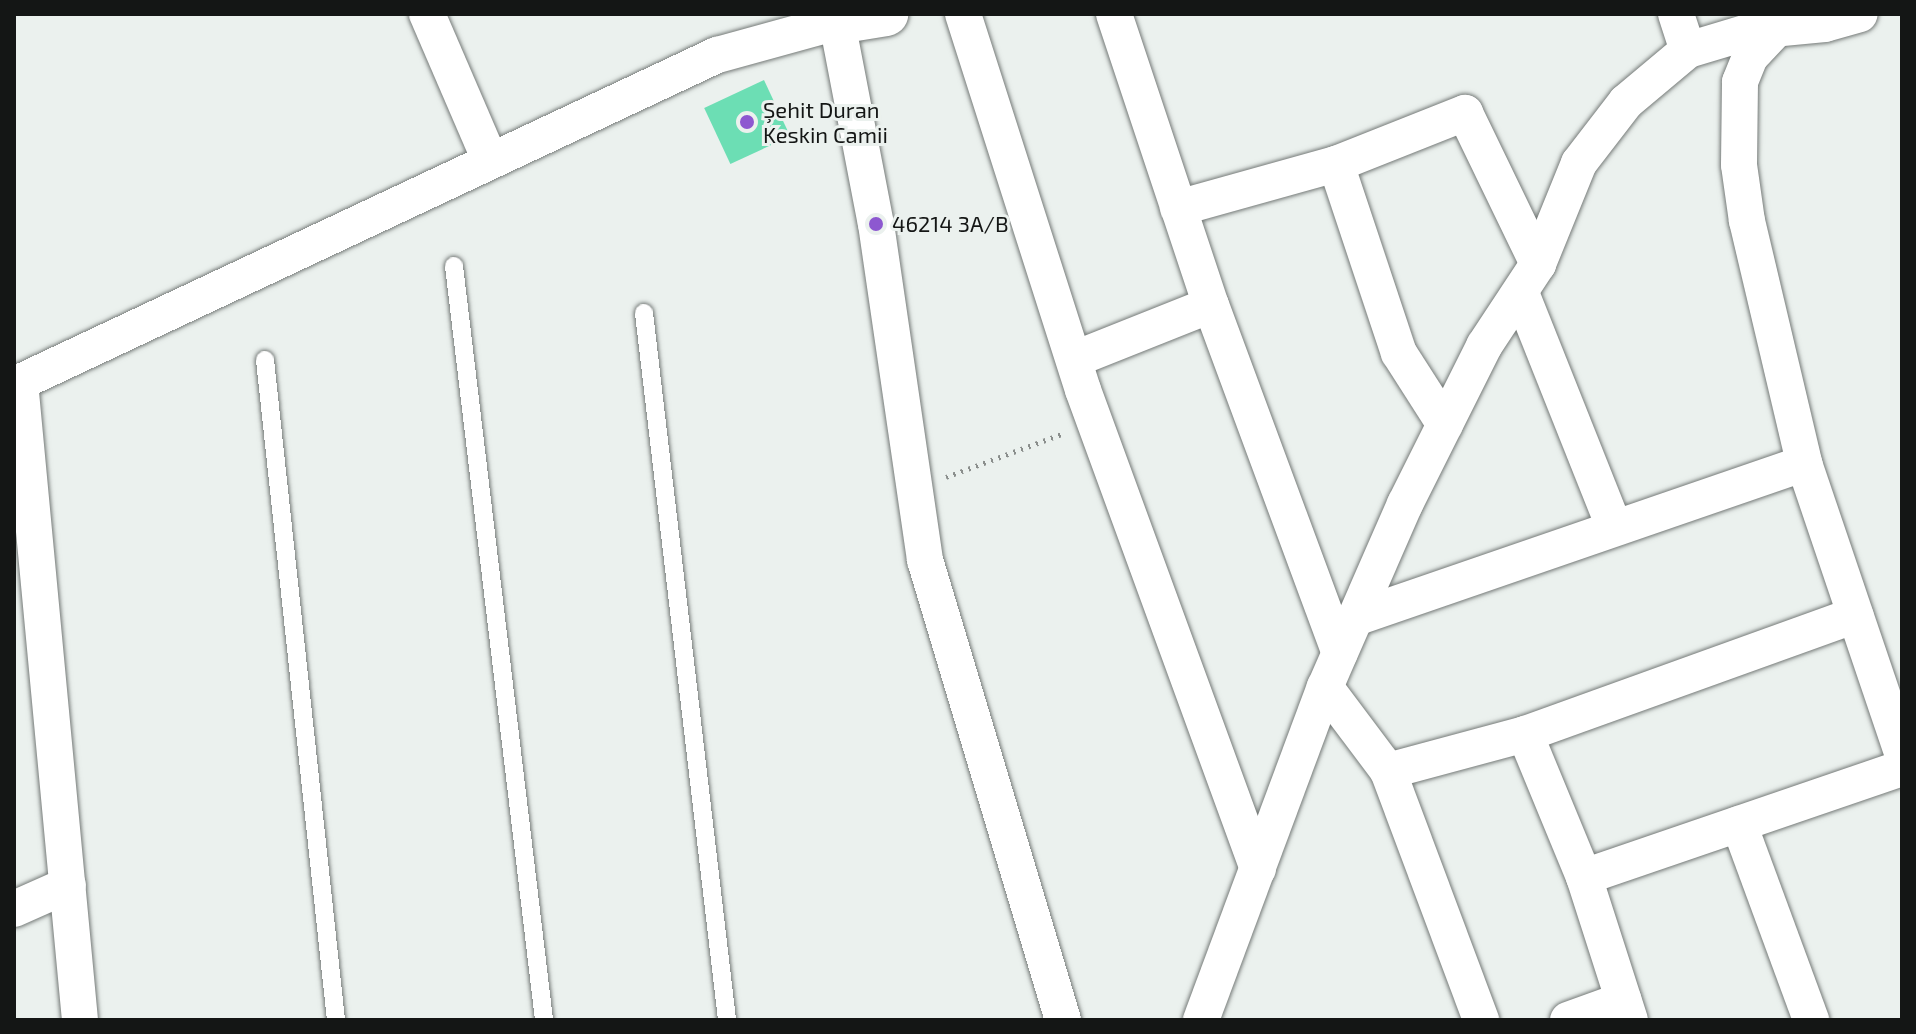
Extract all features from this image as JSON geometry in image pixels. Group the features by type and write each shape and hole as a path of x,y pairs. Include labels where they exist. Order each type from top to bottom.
{"main road":[{"path":"836,18 886,14"}],"street":[{"path":"427,14 489,158"},
{"path":"963,14 1095,422 1258,869"},
{"path":"1114,14 1211,305 1340,653"},
{"path":"1676,14 1688,50"},
{"path":"1201,1020 1325,687 1355,618 1484,346 1529,279 1579,163 1626,102 1688,50 1783,21 1825,24 1860,14"},
{"path":"80,1020 17,384 489,158 717,55 836,18 876,224 925,560 1063,1020"},
{"path":"1783,21 1750,57 1740,82 1739,165 1765,308 1804,463 1902,752"},
{"path":"1178,208 1336,164 1465,113 1529,279 1614,527"},
{"path":"1336,164 1399,353 1445,425"},
{"path":"1075,359 1211,305"},
{"path":"1355,618 1804,463"},
{"path":"1388,771 1525,734 1855,615"},
{"path":"1325,687 1388,771 1481,1020"},
{"path":"1525,734 1584,877 1627,1010 1568,1020"},
{"path":"1584,877 1902,768"},
{"path":"1739,824 1811,1020"},
{"path":"14,909 68,885"}],"lane":[{"path":"454,266 544,1020"},
{"path":"644,313 727,1020"},
{"path":"265,360 336,1020"}],"path":[{"path":"915,488 1095,422"}],"building":[{"name":"Şehit Duran Keskin Camii","path":"764,80 790,136 730,164 704,108"}],"place":[{"name":"Şehit Duran Keskin Camii","path":"747,122"},
{"name":"46214 3A/B","path":"876,224"}]}
